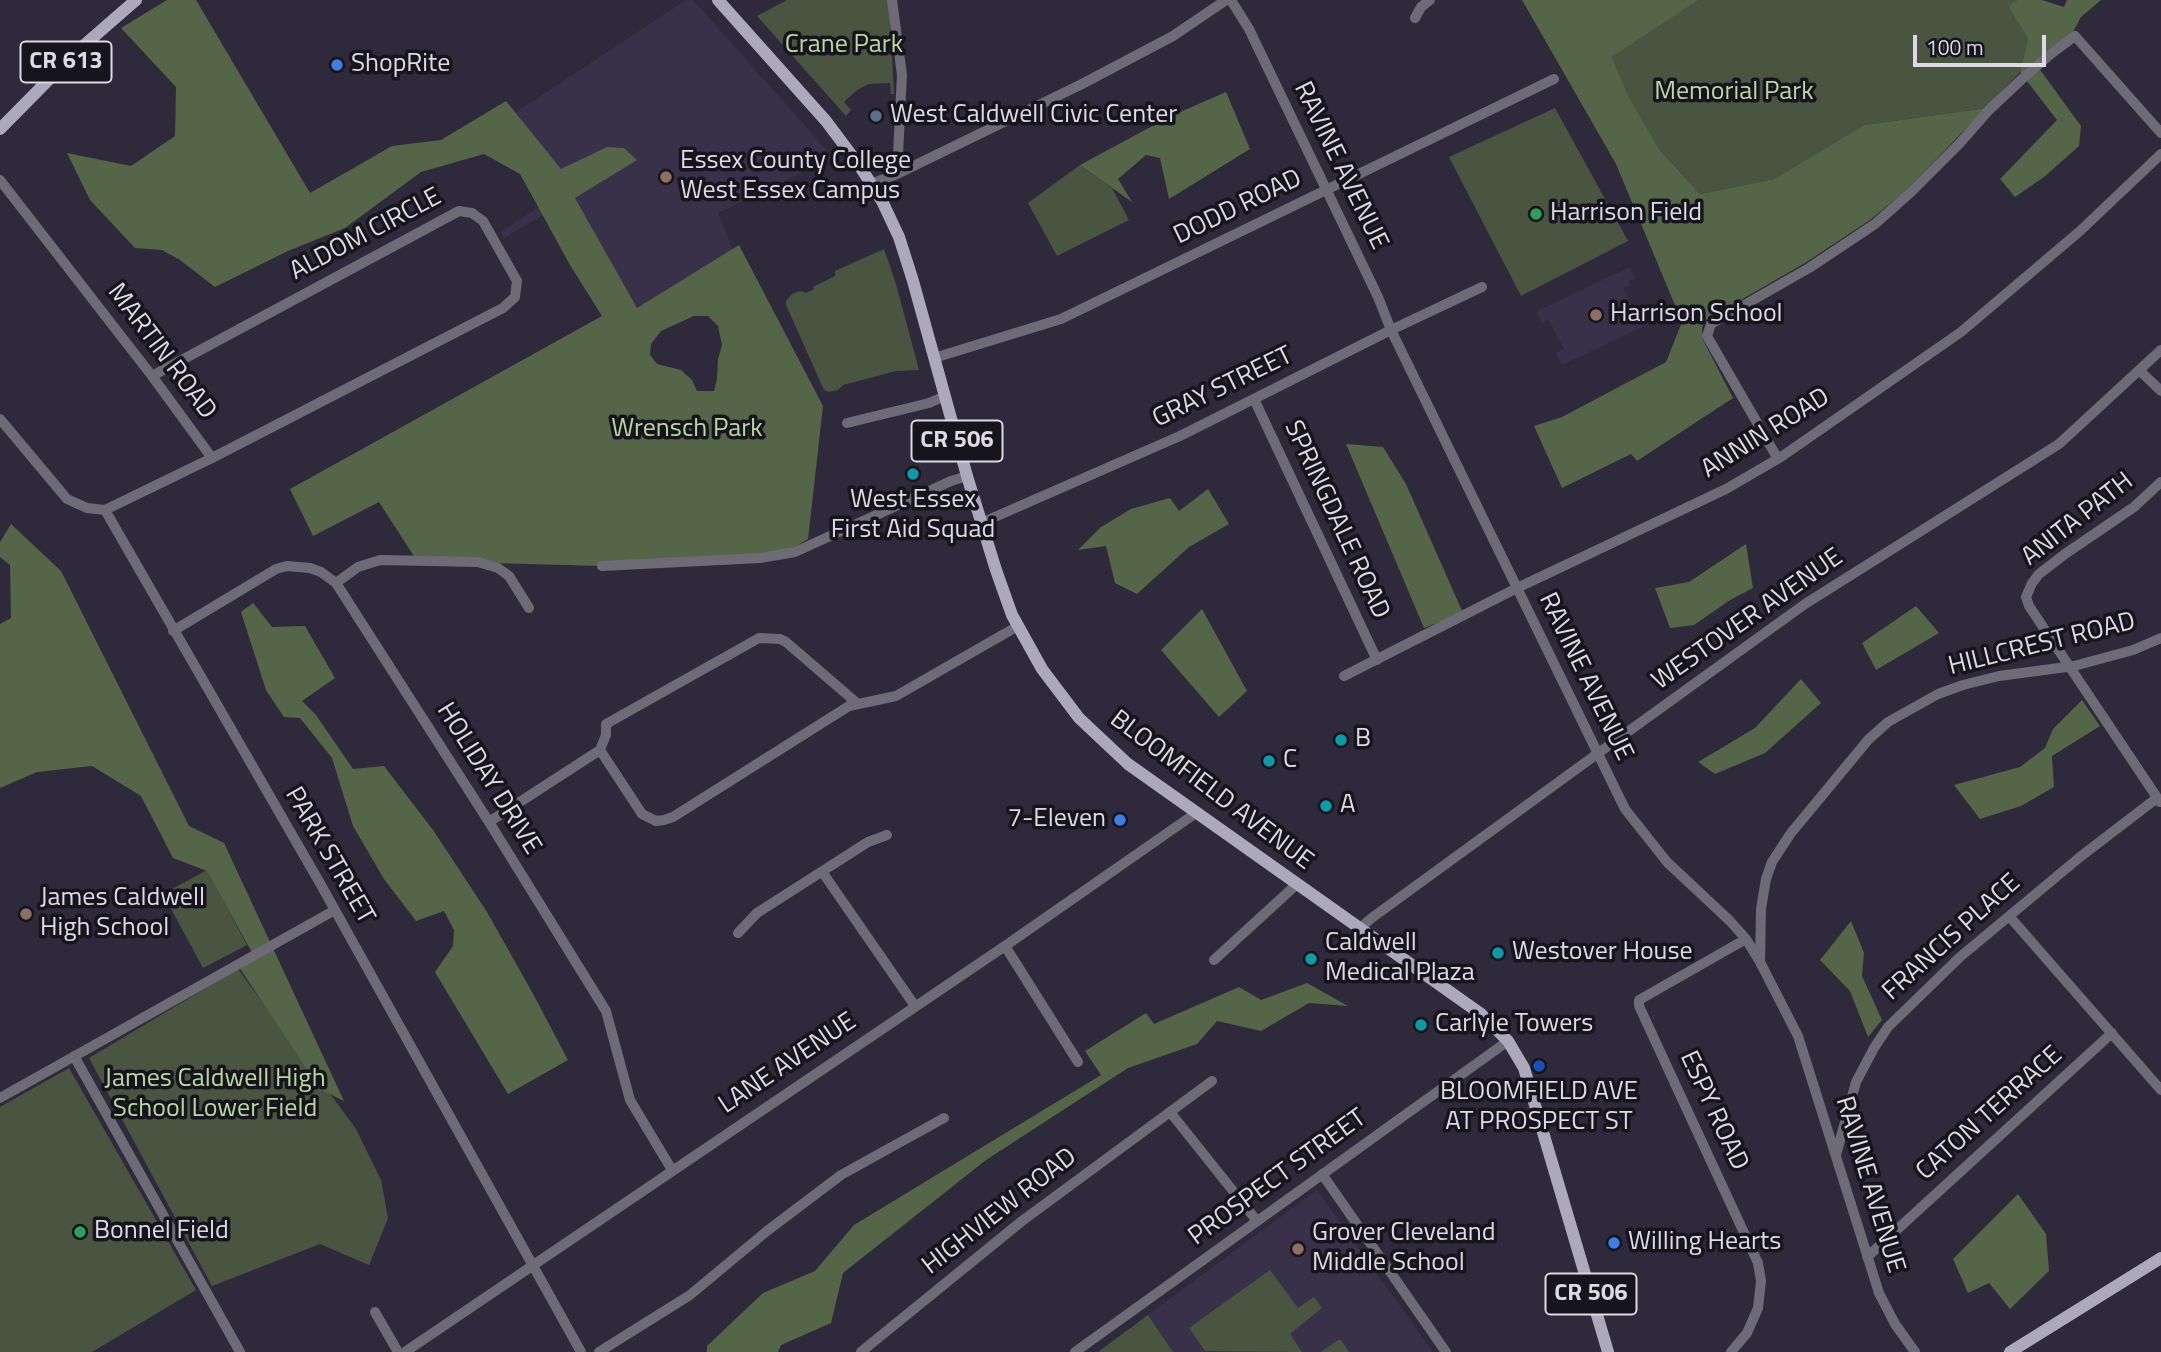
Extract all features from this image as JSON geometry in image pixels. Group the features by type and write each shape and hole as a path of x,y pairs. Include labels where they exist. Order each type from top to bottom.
{"main road":[{"name":"BLOOMFIELD AVENUE","path":"718,0 826,121 881,201 903,249 996,570 1018,626 1047,677 1079,718 1128,764 1481,1014 1508,1041 1527,1077 1608,1352"},
{"name":"CR 613","path":"0,129 74,54 135,1"},
{"path":"2010,1352 2161,1258"}],"street":[{"path":"892,0 902,75 897,174"},
{"path":"871,184 1082,84 1173,36 1226,0"},
{"name":"RAVINE AVENUE","path":"1231,0 1249,29 1391,330 1625,809 1667,862 1746,939 1798,1036 1879,1293 1895,1324 1915,1352"},
{"path":"1415,18 1421,7 1430,0"},
{"path":"1778,459 1707,336 1711,324 1809,268 1875,224 1911,192 2023,78 2075,36 2161,134"},
{"name":"DODD ROAD","path":"934,358 1061,319 1554,79"},
{"name":"ANNIN ROAD","path":"1344,676 1517,588 1726,489 1778,459 1961,331 2080,231 2161,154"},
{"name":"MARTIN ROAD","path":"0,180 212,458 105,510"},
{"name":"ALDOM CIRCLE","path":"152,376 447,216 465,210 483,221 517,281 517,289 510,303 212,458"},
{"name":"GRAY STREET","path":"981,523 1180,436 1482,287"},
{"name":"WESTOVER AVENUE","path":"1360,928 1805,604 2059,444 2161,351"},
{"path":"2140,371 2161,391"},
{"path":"847,423 929,403 944,396"},
{"name":"SPRINGDALE ROAD","path":"1254,399 1377,660"},
{"path":"0,419 66,499 87,508 105,510"},
{"path":"602,566 760,558 795,552 967,476"},
{"name":"ANITA PATH","path":"2159,801 2029,606 2026,597 2039,574 2134,507 2161,482"},
{"name":"PARK STREET","path":"105,510 335,910 581,1352"},
{"path":"173,631 276,569 287,566 310,568 336,583 358,567 380,561 478,562 498,568 509,576 529,608"},
{"name":"HOLIDAY DRIVE","path":"336,583 606,1011 630,1100 672,1170"},
{"path":"600,750 642,814 656,821 664,820 673,817 836,713 858,704 896,695 1018,626"},
{"path":"489,822 600,750 606,735 606,724 760,638 786,642 858,704"},
{"name":"HILLCREST ROAD","path":"1760,962 1761,909 1772,862 1791,833 1868,740 1894,719 1938,694 1963,685 2070,667 2133,650 2161,638"},
{"name":"FRANCIS PLACE","path":"1836,1155 1856,1082 1888,1027 1917,996 2009,916 2080,857 2159,801"},
{"name":"LANE AVENUE","path":"405,1352 1005,946 1196,813"},
{"path":"738,933 757,914 868,842 887,835"},
{"path":"823,873 915,1006"},
{"path":"1214,960 1297,884"},
{"path":"0,1098 335,910"},
{"path":"2009,916 2161,1090"},
{"name":"ESPY ROAD","path":"1731,1352 1748,1333 1759,1308 1761,1281 1758,1263 1639,1006 1639,1000 1746,939"},
{"path":"1005,946 1078,1062"},
{"name":"CATON TERRACE","path":"1867,1257 2112,1033"},
{"name":"PROSPECT STREET","path":"1075,1352 1508,1041"},
{"path":"74,1056 240,1352"},
{"name":"HIGHVIEW ROAD","path":"861,1352 1022,1221 1212,1081"},
{"path":"1170,1112 1257,1221"},
{"path":"599,1352 690,1295 767,1231 841,1175 944,1118"},
{"path":"1322,1174 1446,1352"},
{"path":"375,1312 398,1352"}],"shaded area":[{"name":"Essex County College West Essex Campus","path":"686,0 693,0 833,157 718,213 735,255 622,322 560,205 504,238 500,232 553,198 506,119"},
{"name":"Harrison School","path":"1630,267 1635,278 1629,281 1630,285 1623,288 1633,309 1642,305 1644,309 1650,306 1657,320 1562,365 1556,353 1564,349 1549,320 1542,323 1537,311"},
{"name":"Grover Cleveland Middle School","path":"1317,1190 1433,1352 1173,1352 1148,1315"}],"green space":[{"name":"Wrensch Park","path":"167,0 196,0 310,193 392,146 441,140 506,101 561,169 607,147 624,148 637,160 575,198 637,308 739,245 823,406 808,539 783,554 602,566 417,561 379,502 313,536 290,489 602,316 570,265 520,174 484,154 421,172 345,228 288,251 215,287 180,260 162,250 135,248 90,200 67,153 131,166 175,136 176,87 121,28","holes":["694,316 708,316 718,326 722,345 714,391 697,391 692,380 681,370 657,364 650,355 651,344 661,331"]},
{"name":"Crane Park","path":"787,0 889,0 894,94 891,94 890,83 869,84 857,90 844,102 851,110 846,116 757,16"},
{"path":"1522,0 1699,0 1612,57 1628,96 1659,149 1700,194 1774,179 1864,125 1986,108 1905,191 1870,220 1805,263 1706,320 1702,327 1702,338 1733,398 1637,461 1631,454 1562,488 1534,426 1562,417 1666,362 1682,322 1616,164"},
{"name":"Memorial Park","path":"1699,0 2017,0 2008,6 2028,39 2020,72 1986,108 1864,125 1774,179 1700,194 1659,149 1627,96 1612,57"},
{"path":"2017,0 2042,0 2064,7 2067,0 2101,0 2081,17 2073,32 2038,67 2081,126 2079,146 2044,177 2015,197 2000,179 2057,120 2020,72 2028,39 2008,6"},
{"path":"1226,92 1250,149 1169,199 1160,158 1146,155 1118,179 1132,202 1080,165 1169,117"},
{"name":"Harrison Field","path":"1555,108 1628,241 1521,296 1449,157"},
{"path":"1080,165 1112,188 1129,220 1057,256 1028,203"},
{"path":"884,249 919,370 896,371 843,385 838,390 824,390 786,301 792,294 801,291 806,293 814,289 813,287 835,276 835,271"},
{"path":"1346,444 1383,447 1406,484 1463,613 1424,628"},
{"path":"1208,489 1229,524 1189,547 1137,594 1115,583 1106,546 1078,550 1101,527 1131,509 1170,498 1179,511"},
{"path":"11,524 61,571 189,826 224,843 344,1101 320,1089 239,967 255,958 207,871 173,858 141,796 92,766 37,772 0,788 0,624 11,618 10,565 0,557 0,542"},
{"path":"1746,544 1753,588 1694,625 1670,628 1655,588 1689,582"},
{"path":"253,603 272,627 305,626 335,678 302,701 316,715 353,769 384,766 433,830 487,912 568,1060 508,1094 435,972 453,946 454,930 444,911 416,921 384,879 353,826 332,758 300,718 284,717 266,690 241,612"},
{"path":"1916,606 1939,633 1876,670 1862,643"},
{"path":"1202,609 1247,691 1219,717 1161,650"},
{"path":"1801,679 1821,703 1765,753 1715,774 1698,762 1755,728"},
{"path":"2082,700 2100,726 2052,756 2054,787 2021,806 1980,819 1954,785 2020,767 2045,748 2053,729"},
{"path":"207,870 247,945 203,968 163,894"},
{"path":"1851,921 1864,953 1862,976 1882,1020 1868,1037 1850,991 1820,960"},
{"name":"James Caldwell High School Lower Field","path":"238,969 356,1129 381,1180 388,1218 369,1265 320,1244 212,1286 89,1058"},
{"path":"1307,983 1348,1006 1309,1003 1261,1031 1217,1021 1197,1044 1128,1068 986,1160 843,1273 831,1323 781,1345 778,1352 707,1352 707,1346 763,1293 815,1271 854,1225 1101,1075 1085,1051 1146,1013 1154,1024 1239,987 1261,1000"},
{"name":"Bonnel Field","path":"69,1068 196,1290 92,1352 0,1352 0,1107"},
{"path":"2018,1194 2046,1234 2049,1271 2010,1309 1989,1283 1968,1293 1953,1259"},
{"path":"1270,1270 1298,1308 1314,1297 1322,1308 1290,1334 1302,1352 1205,1351 1189,1328"},
{"path":"1148,1315 1173,1352 1098,1352"},
{"path":"1341,1340 1349,1352 1321,1352"}],"place":[{"name":"ShopRite","path":"337,65"},
{"name":"West Caldwell Civic Center","path":"876,116"},
{"name":"Essex County College West Essex Campus","path":"666,177"},
{"name":"Harrison Field","path":"1536,214"},
{"name":"Harrison School","path":"1596,315"},
{"name":"West Essex First Aid Squad","path":"913,474"},
{"name":"B","path":"1341,740"},
{"name":"C","path":"1269,761"},
{"name":"A","path":"1326,806"},
{"name":"7-Eleven","path":"1120,820"},
{"name":"James Caldwell High School","path":"26,914"},
{"name":"Westover House","path":"1498,953"},
{"name":"Caldwell Medical Plaza","path":"1311,959"},
{"name":"Carlyle Towers","path":"1421,1025"},
{"name":"BLOOMFIELD AVE AT PROSPECT ST","path":"1539,1066"},
{"name":"Bonnel Field","path":"80,1232"},
{"name":"Willing Hearts","path":"1614,1243"},
{"name":"Grover Cleveland Middle School","path":"1298,1249"}]}
